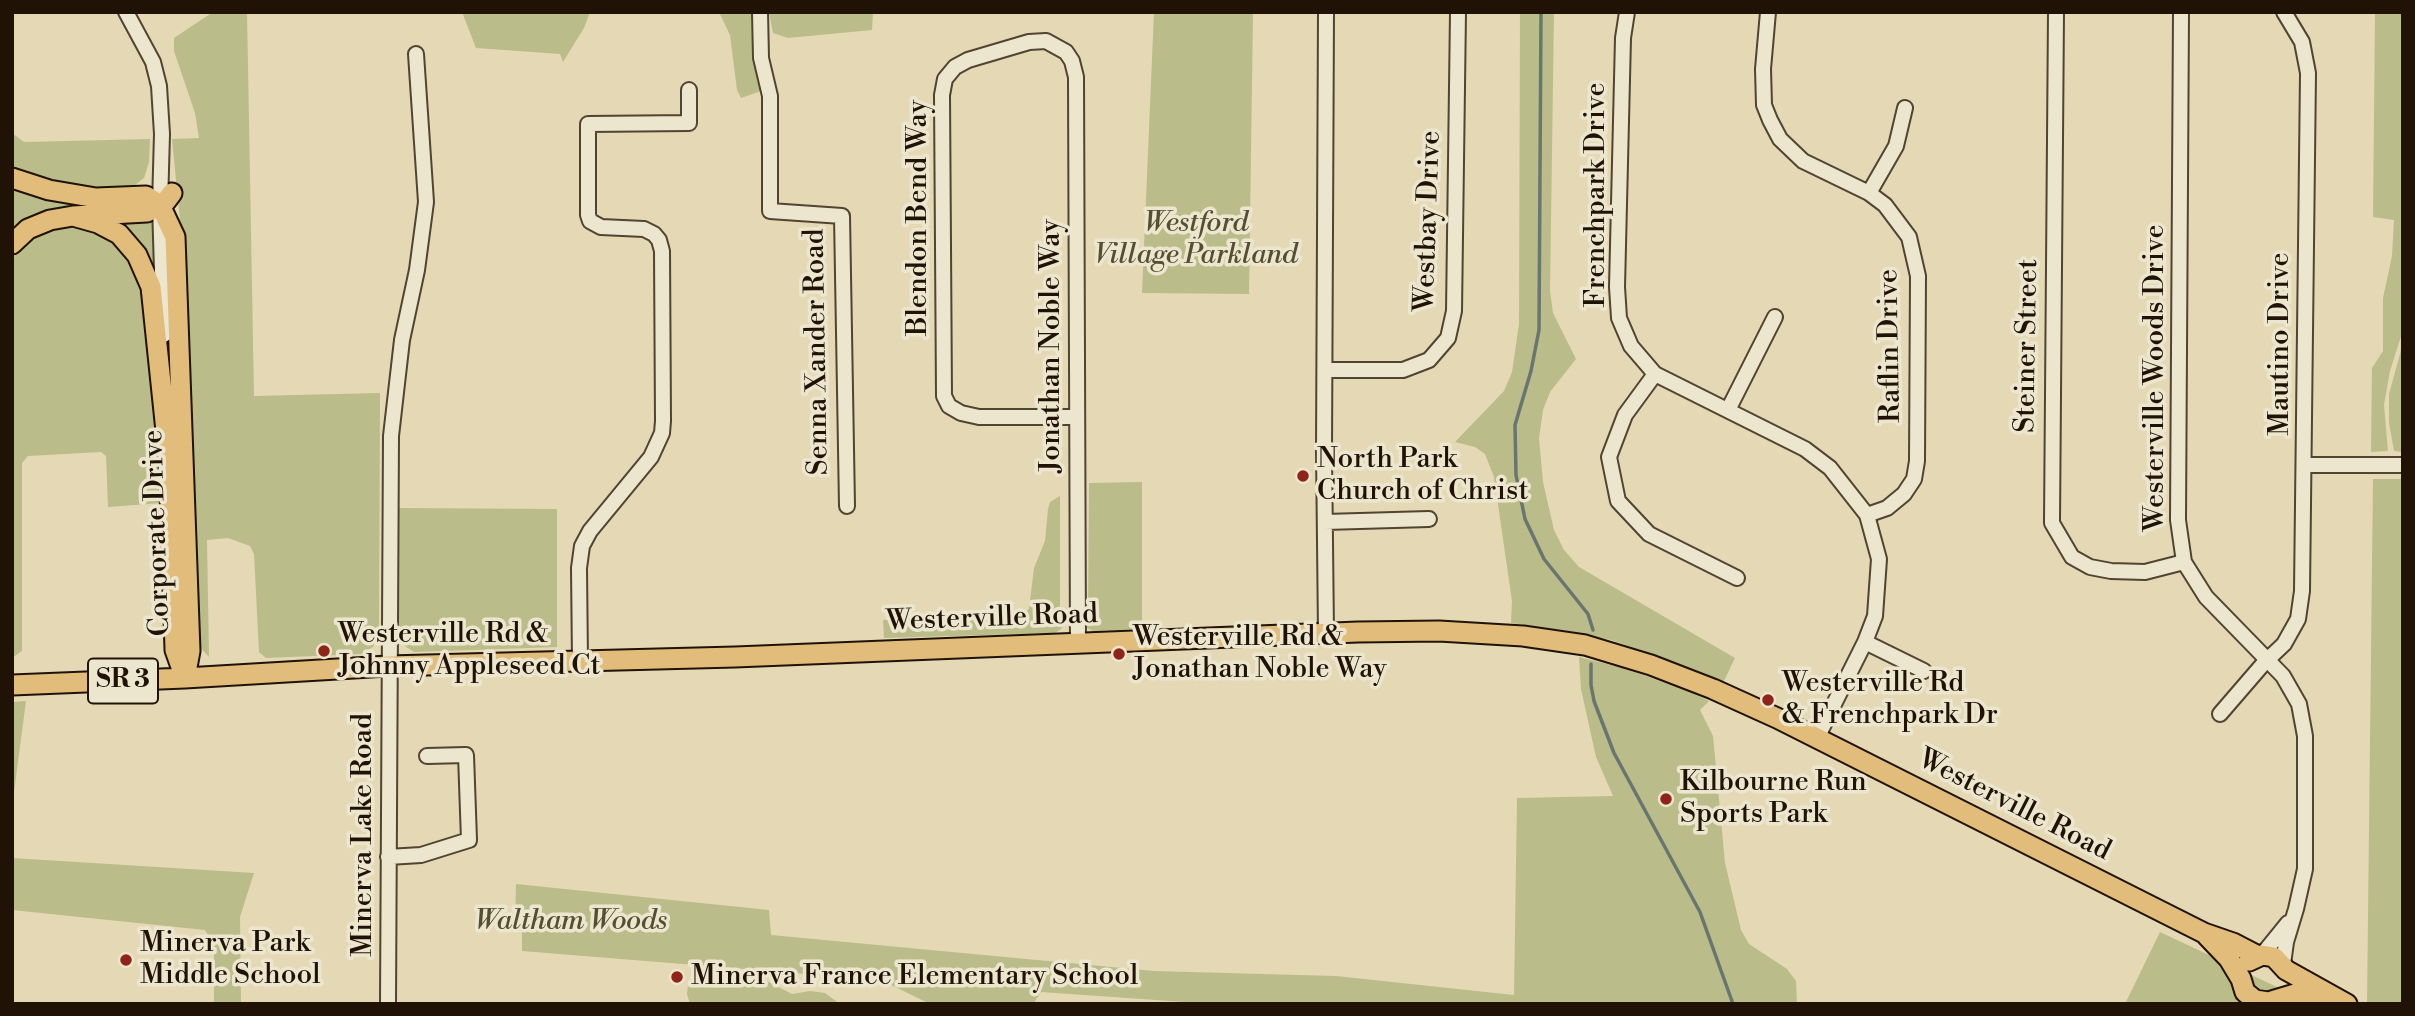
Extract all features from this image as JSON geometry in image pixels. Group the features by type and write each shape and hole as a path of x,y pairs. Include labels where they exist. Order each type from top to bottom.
{"main road":[{"path":"12,178 48,190 96,198 166,199"},
{"path":"12,244 37,224 73,216 147,212 166,199"},
{"name":"Corporate Drive","path":"166,199 175,236 190,651 186,678"},
{"path":"73,216 98,223 119,234 137,255 147,275 156,316 169,460"},
{"name":"Corporate Drive","path":"169,460 175,650 186,678"},
{"name":"Westerville Road","path":"12,685 388,666 1326,633 1439,631 1523,636 1585,645 1651,665 1713,689 1817,738 2204,933 2260,956 2274,957 2285,967 2339,1000"},
{"name":"Westerville Road","path":"2204,933 2229,960 2241,979 2245,992 2255,1000 2267,1002 2298,993 2339,1000"},
{"path":"2241,979 2245,965 2260,956"},
{"path":"2279,997 2287,985 2285,967"}],"street":[{"name":"Corporate Drive","path":"126,12 153,62 159,86 166,199 169,460"},
{"name":"Senna Xander Road","path":"760,12 761,58 770,96 770,211 842,216 846,506"},
{"path":"1326,12 1326,633"},
{"name":"Westbay Drive","path":"1325,370 1402,370 1429,360 1448,338 1454,311 1458,12"},
{"name":"Frenchpark Drive","path":"1627,12 1623,38 1617,287 1619,318 1632,346 1655,374 1805,449 1830,468 1867,515 1879,559 1875,616 1865,642 1817,738"},
{"name":"Raflin Drive","path":"1768,12 1763,69 1764,105 1780,139 1803,161 1869,192 1885,205 1909,237 1918,276 1917,448 1914,479 1904,494 1887,508 1867,515"},
{"name":"Steiner Street","path":"2056,12 2052,523 2072,557 2090,567 2110,571 2145,572 2184,562"},
{"name":"Westerville Woods Drive","path":"2181,12 2178,520 2184,562 2206,597 2283,676 2299,704 2305,736 2305,869 2286,942 2285,967"},
{"name":"Mautino Drive","path":"2220,714 2284,644 2298,619 2302,591 2308,73 2302,41 2287,16"},
{"name":"Blendon Bend Way","path":"1066,52 1046,41 1029,42 968,60 954,67 945,79 942,95 943,381 944,396 949,406 961,413 979,417 1077,417"},
{"name":"Jonathan Noble Way","path":"1066,52 1072,61 1076,77 1078,643"},
{"name":"Minerva Lake Road","path":"388,1004 391,436 402,340 417,270 426,202 416,54"},
{"path":"580,661 579,568 582,546 590,531 650,457 662,433 663,421 663,262 659,240 644,229 595,225 588,215 588,124 689,123 689,90"},
{"path":"1869,192 1896,146 1905,108"},
{"path":"1728,410 1774,317"},
{"path":"1655,374 1625,415 1609,457 1618,501 1649,534 1737,578"},
{"path":"2304,465 2403,465"},
{"path":"1325,522 1429,519"},
{"path":"1865,642 1924,671"},
{"path":"388,857 421,855 469,840 466,755 427,756"},
{"name":"Westerville Woods Drive","path":"2260,956 2282,932 2296,909"}],"green space":[{"path":"213,12 247,12 254,396 380,393 379,635 373,647 361,654 266,658 259,652 254,554 250,546 228,538 207,540 209,657 199,646 185,271 172,139 199,138 195,113 174,51 174,38"},
{"path":"462,12 590,12 584,28 563,62 560,54 476,48"},
{"path":"719,12 755,12 754,46 761,91 741,98 737,90 730,35"},
{"path":"769,12 873,12 872,30 788,38 773,33"},
{"name":"Westford Village Parkland","path":"1154,12 1253,12 1249,294 1142,293"},
{"path":"1520,12 1554,12 1550,291 1553,313 1576,359 1550,392 1543,410 1539,438 1543,482 1554,530 1564,550 1579,567 1735,658 1723,683 1611,640 1511,623 1512,601 1494,477 1485,454 1475,447 1455,442 1504,391 1512,372 1519,324"},
{"path":"2375,12 2403,12 2403,330 2390,371 2384,405 2388,451 2371,452 2372,368 2383,351 2383,298 2392,256 2394,220 2373,217"},
{"path":"12,133 24,142 150,139 149,162 144,178 135,185 117,189 80,189 12,171"},
{"path":"12,185 100,204 12,235"},
{"path":"152,217 157,269 151,269 119,227 121,222"},
{"path":"65,225 82,225 112,238 143,279 159,438 161,503 108,507 106,456 101,452 28,456 22,463 22,651 12,658 12,259 35,236"},
{"path":"2403,343 2403,452 2394,451 2389,423 2389,394"},
{"path":"2373,479 2403,479 2403,1004 2367,1004"},
{"path":"1142,482 1142,629 1093,631 1085,627 1082,617 1088,616 1089,483"},
{"path":"1060,496 1060,616 1065,616 1061,629 1055,633 884,638 883,620 1022,615 1029,609 1034,568 1045,541 1050,502"},
{"path":"398,508 557,509 557,647 414,652 402,644 397,629"},
{"name":"Waltham Woods","path":"1579,657 1623,668 1709,701 1700,710 1713,736 1725,863 1741,930 1749,944 1787,969 1796,981 1797,1004 1213,1004 1041,992 1033,1004 930,1004 881,980 522,951 522,928 515,926 516,884 769,910 771,935 1154,971 1336,976 1514,995 1517,798 1613,796 1596,757 1581,689"},
{"path":"26,701 12,807 12,702"},
{"path":"12,858 254,873 240,917 241,1004 214,1004 214,945 205,930 12,910"},
{"path":"2160,932 2313,1004 2125,1004"},
{"path":"703,976 712,976 722,984 750,977 763,979 792,994 810,991 825,993 840,1004 690,1004 688,985"}],"waterway":[{"path":"1541,12 1539,330 1531,371 1515,425 1516,475 1525,519 1544,559 1588,614 1593,630"},
{"path":"1591,664 1594,701 1614,753 1700,912 1733,1004"}],"place":[{"name":"North Park Church of Christ","path":"1303,476"},
{"name":"Westerville Rd & Johnny Appleseed Ct","path":"324,651"},
{"name":"Westerville Rd & Jonathan Noble Way","path":"1119,654"},
{"name":"Westerville Rd & Frenchpark Dr","path":"1768,700"},
{"name":"Kilbourne Run Sports Park","path":"1666,799"},
{"name":"Minerva Park Middle School","path":"126,960"},
{"name":"Minerva France Elementary School","path":"677,977"}]}
